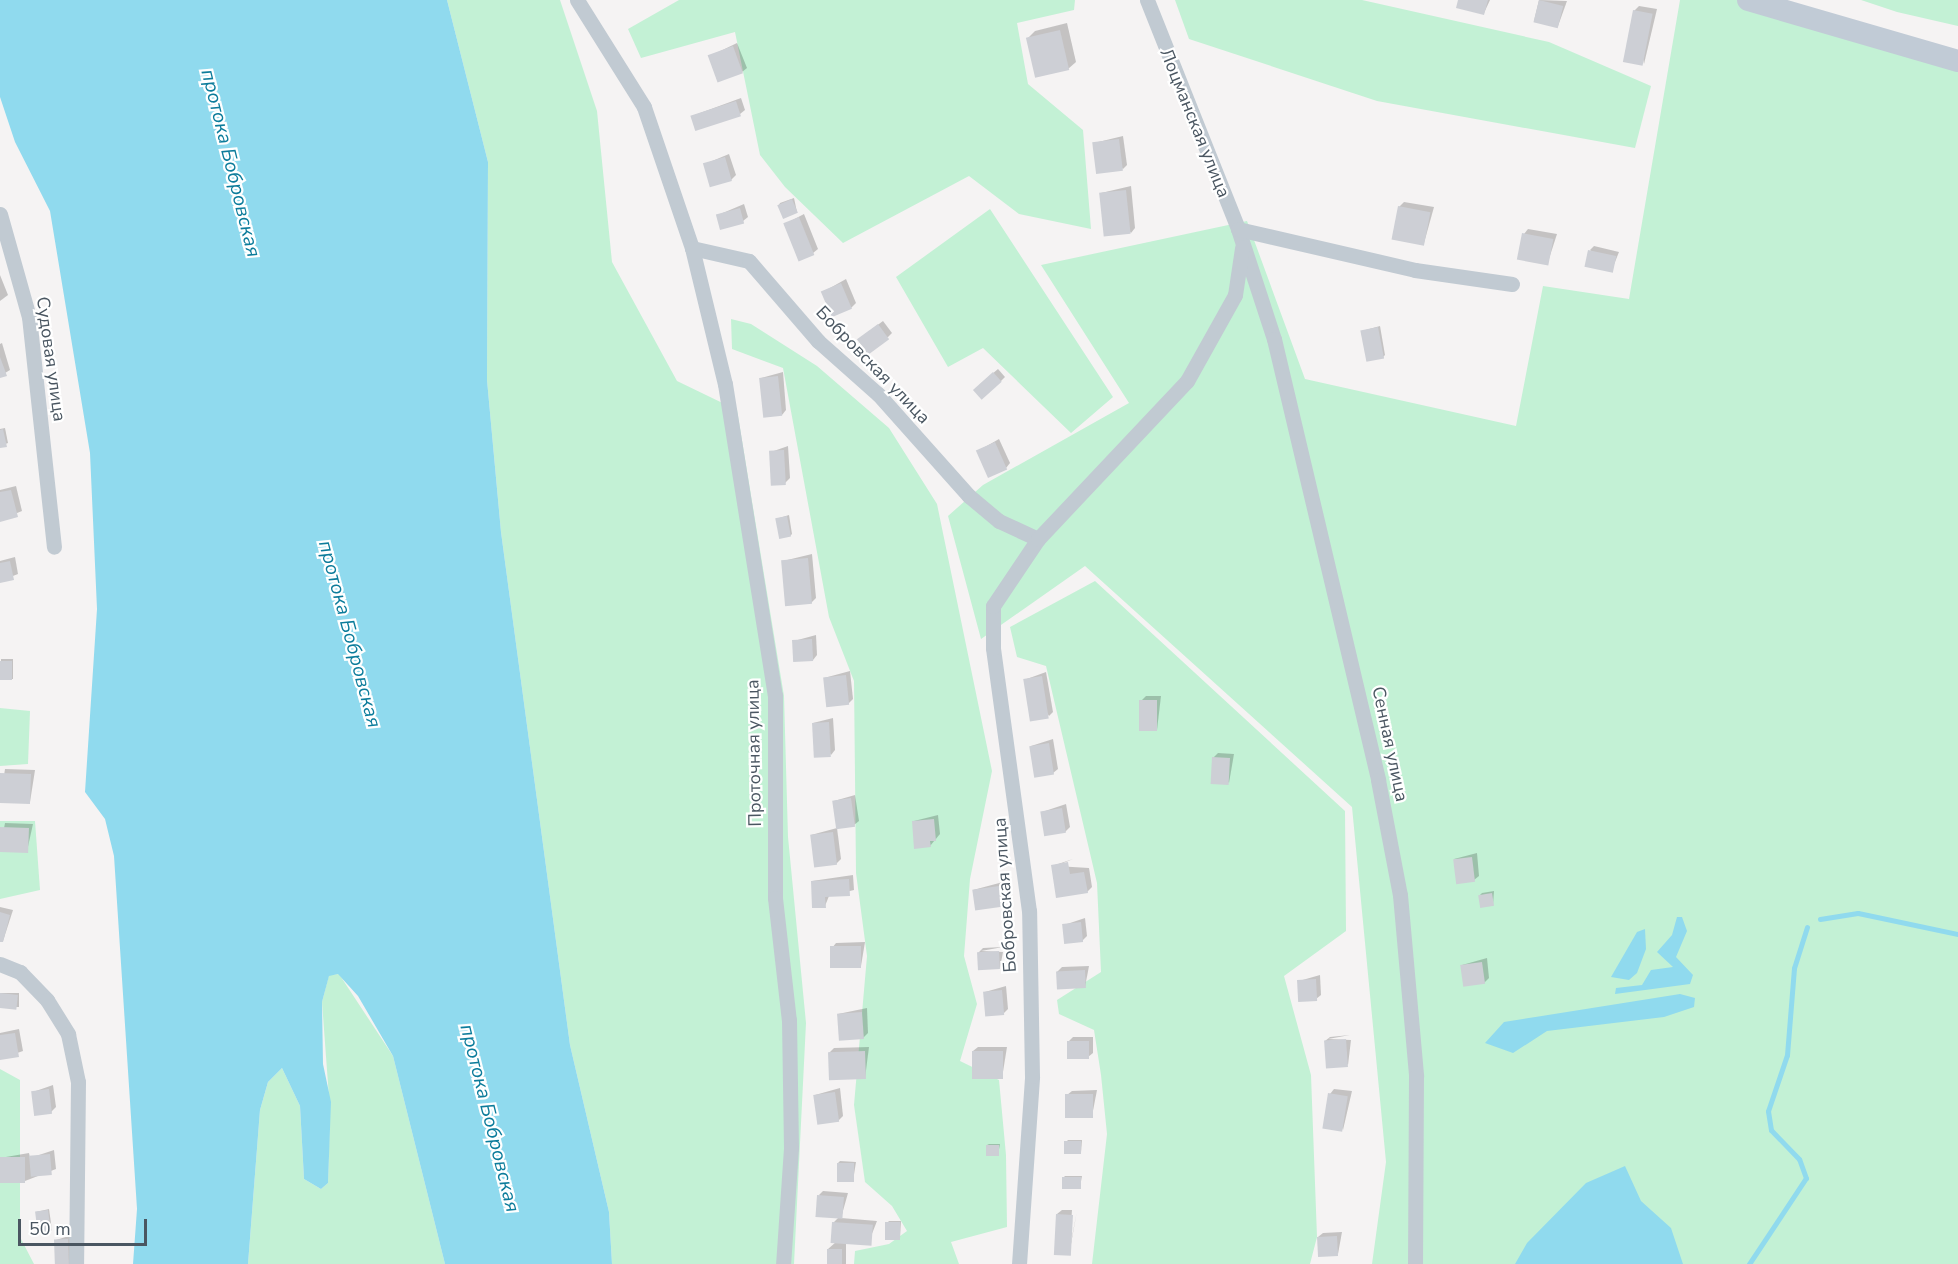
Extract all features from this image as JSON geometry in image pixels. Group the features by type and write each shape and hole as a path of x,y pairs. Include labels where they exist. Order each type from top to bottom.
{"street":[{"path":"578,0 644,107 692,248"},
{"name":"Лоцманская улица","path":"1147,0 1243,245"},
{"path":"1748,0 1958,61"},
{"name":"Судовая улица","path":"0,214 29,317 54,547"},
{"path":"1238,229 1415,270 1512,284"},
{"name":"Бобровская улица","path":"1018,1264 1032,1076 1029,911 993,648 993,616 1004,585 1038,539 1186,381 1235,295 1243,245"},
{"name":"Сенная улица","path":"1243,245 1274,339 1349,645 1400,895 1416,1076 1415,1264"},
{"name":"Бобровская улица","path":"692,248 749,261 818,341 878,394 969,496 999,521 1038,539"},
{"name":"Проточная улица","path":"692,248 725,384 775,695 775,898 789,1020 790,1101 783,1264"},
{"path":"0,964 20,972 47,1000 68,1034 78,1082 76,1264"}],"green space":[{"path":"447,0 560,0 597,111 612,262 677,381 737,410 784,696 788,837 806,1023 794,1264 612,1264 609,1212 570,1045 501,532 487,380 488,162"},
{"path":"679,0 1075,0 1074,10 1017,23 1028,84 1083,130 1091,229 1019,214 969,176 843,243 785,187 760,155 735,32 641,58 628,29"},
{"path":"1175,0 1362,0 1549,42 1651,86 1635,148 1377,101 1189,39"},
{"path":"1680,0 1748,0 1958,61 1958,1264 1372,1264 1386,1162 1352,807 1085,566 981,639 948,516 983,485 1129,403 1041,265 1247,221 1305,379 1516,426 1543,286 1629,299"},
{"path":"1861,0 1958,0 1958,26 1897,12"},
{"path":"990,209 1113,397 1071,433 983,348 948,367 896,277"},
{"path":"731,319 751,324 817,366 889,428 937,504 992,771 970,879 964,956 977,1004 960,1061 999,1080 1006,1155 1007,1227 951,1242 959,1264 854,1264 855,1251 889,1244 907,1231 892,1206 865,1182 854,1105 867,956 856,873 854,681 829,617 783,368 732,349"},
{"path":"1095,581 1345,811 1346,931 1284,976 1311,1075 1317,1237 1310,1264 1092,1264 1107,1134 1101,1075 1094,1030 1059,1014 1057,1000 1101,972 1097,883 1046,666 1017,657 1010,627"},
{"path":"0,708 30,711 28,764 0,766"},
{"path":"0,821 35,821 40,890 0,899"},
{"path":"339,974 393,1056 445,1264 248,1264 260,1110 268,1082 282,1068 300,1106 304,1179 321,1189 328,1183 330,1111 322,1002 329,975"},
{"path":"0,1069 20,1080 20,1237 34,1264 0,1264"}],"water":[{"name":"протока Бобровская","path":"0,0 447,0 488,162 487,380 501,532 570,1045 609,1212 612,1264 445,1264 393,1056 358,996 338,974 329,976 322,1002 323,1064 331,1102 328,1183 321,1189 304,1179 300,1106 282,1068 268,1082 260,1110 248,1264 133,1264 137,1209 114,856 105,819 85,792 97,609 90,453 50,211 15,142 0,97"},
{"path":"1677,917 1682,917 1687,931 1676,957 1693,975 1690,984 1615,994 1616,988 1642,985 1651,970 1673,967 1657,952 1672,935"},
{"path":"1645,929 1646,949 1637,973 1629,980 1611,977 1637,932"},
{"path":"1680,994 1695,998 1694,1007 1664,1017 1547,1031 1513,1053 1485,1043 1504,1022"},
{"path":"1625,1166 1641,1201 1671,1228 1683,1264 1515,1264 1527,1243 1586,1183"}],"building":[{"path":"1458,0 1488,0 1484,15 1456,8"},
{"path":"1539,0 1563,6 1558,28 1533,22"},
{"path":"1633,10 1653,14 1643,66 1623,62"},
{"path":"1060,30 1069,70 1035,78 1026,38"},
{"path":"733,46 743,73 718,82 708,55"},
{"path":"736,101 741,116 695,131 690,116"},
{"path":"1119,139 1123,171 1096,174 1092,142"},
{"path":"725,157 732,181 710,187 703,163"},
{"path":"1126,190 1131,234 1104,237 1099,193"},
{"path":"792,199 798,213 783,219 777,205"},
{"path":"1398,206 1430,212 1424,246 1392,239"},
{"path":"740,208 744,223 720,230 716,214"},
{"path":"799,217 814,255 799,261 783,223"},
{"path":"1522,233 1553,239 1548,266 1517,260"},
{"path":"1588,250 1616,256 1613,273 1584,267"},
{"path":"841,283 852,309 832,317 821,292"},
{"path":"878,324 889,339 868,355 857,339"},
{"path":"1378,327 1384,358 1366,362 1360,330"},
{"path":"0,357 7,376 0,378"},
{"path":"993,372 1002,382 982,400 973,390"},
{"path":"778,376 782,416 763,418 759,378"},
{"path":"3,429 7,447 0,448 0,430"},
{"path":"995,442 1007,469 988,478 976,451"},
{"path":"784,450 786,485 771,486 769,451"},
{"path":"11,490 18,517 0,522 0,492"},
{"path":"787,516 791,537 779,539 775,518"},
{"path":"808,558 812,604 785,606 781,560"},
{"path":"10,561 14,580 0,583 0,563"},
{"path":"812,639 813,661 793,662 792,640"},
{"path":"0,661 12,661 12,680 0,680"},
{"path":"846,675 849,705 826,707 823,677"},
{"path":"1042,676 1049,718 1030,721 1023,679"},
{"path":"1139,700 1157,700 1157,731 1139,731"},
{"path":"829,722 831,757 814,758 812,723"},
{"path":"1049,743 1054,775 1034,778 1029,746"},
{"path":"1212,757 1230,758 1229,785 1211,784"},
{"path":"0,773 31,774 30,804 0,803"},
{"path":"851,798 855,827 836,829 832,801"},
{"path":"1062,808 1066,833 1044,836 1040,811"},
{"path":"934,819 936,841 930,841 931,847 914,849 912,821"},
{"path":"0,827 29,828 28,853 0,852"},
{"path":"833,832 837,865 814,868 810,835"},
{"path":"1472,857 1475,882 1456,884 1453,859"},
{"path":"1068,862 1070,874 1084,872 1088,893 1056,898 1051,865"},
{"path":"849,879 850,896 825,897 826,908 812,908 811,881"},
{"path":"999,886 1002,907 975,911 972,890"},
{"path":"1492,893 1494,906 1480,908 1478,895"},
{"path":"0,912 10,915 3,942 0,942"},
{"path":"1081,922 1083,942 1064,944 1062,924"},
{"path":"830,946 861,946 861,968 830,968"},
{"path":"999,951 1000,969 978,970 977,952"},
{"path":"1482,962 1485,984 1463,987 1460,965"},
{"path":"1085,970 1086,988 1057,989 1056,972"},
{"path":"1316,979 1317,1001 1298,1002 1297,980"},
{"path":"1002,990 1004,1015 985,1017 983,992"},
{"path":"0,993 18,995 16,1010 0,1008"},
{"path":"862,1012 864,1039 839,1041 837,1014"},
{"path":"15,1033 19,1057 0,1060 0,1035"},
{"path":"1346,1039 1348,1067 1326,1068 1324,1041"},
{"path":"1067,1041 1089,1041 1089,1059 1067,1059"},
{"path":"865,1051 866,1079 829,1080 828,1052"},
{"path":"972,1051 1003,1051 1003,1079 972,1079"},
{"path":"49,1089 52,1114 34,1116 31,1091"},
{"path":"835,1092 839,1122 817,1125 813,1095"},
{"path":"1328,1093 1348,1096 1342,1132 1322,1129"},
{"path":"1065,1094 1093,1094 1093,1118 1065,1118"},
{"path":"1064,1141 1081,1141 1081,1154 1064,1154"},
{"path":"986,1145 999,1145 999,1156 986,1156"},
{"path":"50,1154 52,1175 31,1177 29,1156"},
{"path":"0,1157 25,1157 25,1183 0,1183"},
{"path":"837,1163 854,1163 854,1182 837,1182"},
{"path":"1062,1177 1081,1177 1081,1189 1062,1189"},
{"path":"817,1195 844,1197 842,1219 815,1217"},
{"path":"48,1210 51,1233 38,1234 35,1212"},
{"path":"1056,1214 1073,1215 1071,1256 1054,1255"},
{"path":"832,1222 873,1225 871,1246 831,1243"},
{"path":"885,1222 900,1222 900,1240 885,1240"},
{"path":"1337,1236 1338,1256 1318,1257 1317,1237"},
{"path":"54,1239 68,1239 69,1264 55,1264"},
{"path":"827,1249 842,1249 842,1264 827,1264"}],"waterway":[{"path":"1820,919 1858,913 1958,934"},
{"path":"1749,1264 1806,1178 1799,1159 1771,1130 1768,1111 1787,1055 1794,968 1807,927"}]}
